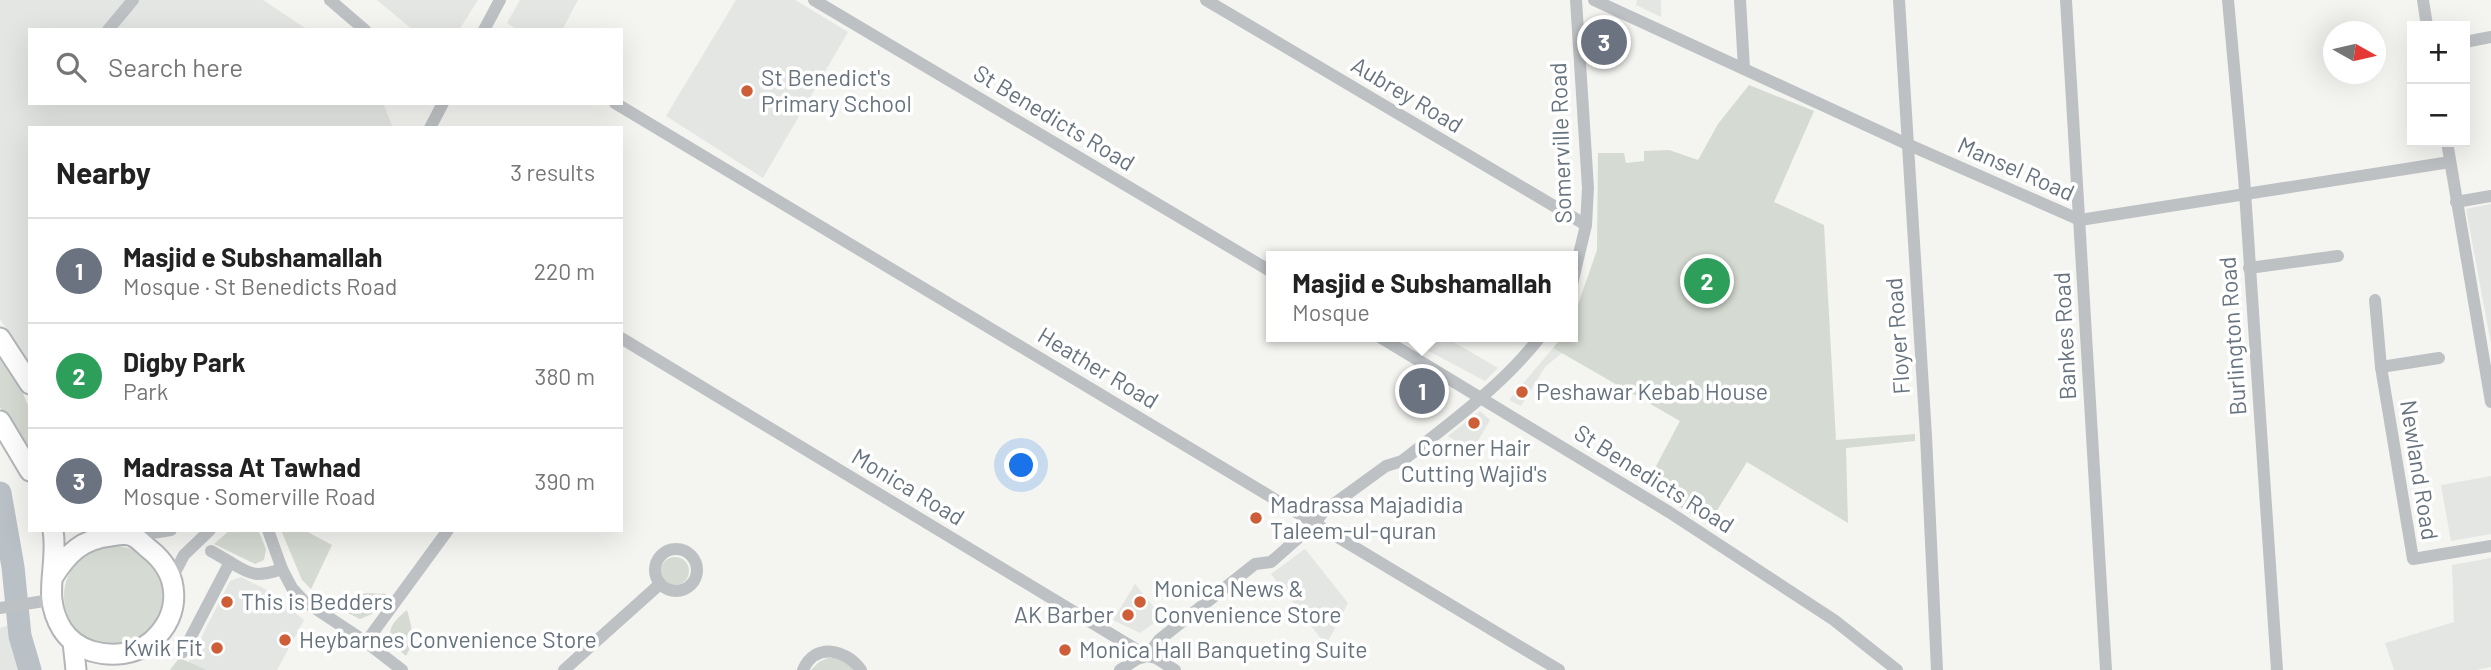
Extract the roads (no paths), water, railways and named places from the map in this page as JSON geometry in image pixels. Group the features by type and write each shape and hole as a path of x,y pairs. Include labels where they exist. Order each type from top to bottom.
{"highway":[{"path":"0,338 28,381"},
{"path":"0,421 28,468"},
{"path":"53,532 55,554 50,600 54,617 73,642 89,651 103,654 135,651 164,630 174,605 171,580 166,568 154,552 126,534 86,541 65,557 53,577"},
{"path":"73,642 76,670"},
{"path":"127,670 135,651"}],"street":[{"path":"110,28 133,0"},
{"path":"330,0 363,28"},
{"path":"487,28 500,0"},
{"name":"St Benedicts Road","path":"814,0 1266,268"},
{"name":"Aubrey Road","path":"1206,0 1586,225"},
{"name":"Somerville Road","path":"1576,0 1588,188 1586,225 1578,261"},
{"name":"Mansel Road","path":"1594,0 1907,144 2080,220 2450,162"},
{"path":"1740,0 1744,68"},
{"name":"Floyer Road","path":"1899,0 1926,436 1937,670"},
{"name":"Bankes Road","path":"2066,0 2106,670"},
{"name":"Burlington Road","path":"2228,0 2277,670"},
{"path":"2423,0 2426,21"},
{"path":"2470,41 2491,37"},
{"path":"431,126 442,105"},
{"name":"Heather Road","path":"618,105 1559,670"},
{"path":"2448,147 2456,202 2488,357 2491,402"},
{"path":"2456,202 2491,196"},
{"path":"2249,268 2337,256"},
{"path":"2375,300 2381,367 2439,358"},
{"name":"Monica Road","path":"623,339 1147,656 1175,670"},
{"name":"St Benedicts Road","path":"1388,342 1669,512 1834,620 1896,670"},
{"path":"1120,670 1147,656 1159,640 1255,564 1271,562 1314,524 1324,511 1386,466 1402,461 1482,397 1527,354 1535,342"},
{"name":"Newland Road","path":"2381,367 2413,559 2491,546"},
{"path":"126,534 148,532"},
{"path":"171,580 184,555 208,532"},
{"path":"269,532 282,569 292,588 304,601 366,642 402,670"},
{"path":"366,642 447,532"},
{"path":"211,551 250,573 262,575 282,569"},
{"path":"183,652 230,562"},
{"path":"564,670 660,584"},
{"path":"4,608 50,600"},
{"path":"803,670 816,655 828,651 841,652 853,659 861,670"}],"waterway":[{"path":"0,493 13,567 20,636 30,670"}],"place":[{"name":"Madrassa At Tawhad","path":"1604,42"},
{"name":"St Benedict's Primary School","path":"747,91"},
{"name":"Digby Park","path":"1707,281"},
{"name":"Masjid e Subshamallah","path":"1422,391"},
{"name":"Peshawar Kebab House","path":"1522,392"},
{"name":"Corner Hair Cutting Wajid's","path":"1474,423"},
{"name":"Madrassa Majadidia Taleem-ul-quran","path":"1256,518"},
{"name":"This is Bedders","path":"227,602"},
{"name":"Monica News & Convenience Store","path":"1140,602"},
{"name":"AK Barber","path":"1128,615"},
{"name":"Heybarnes Convenience Store","path":"285,640"},
{"name":"Kwik Fit","path":"217,648"},
{"name":"Monica Hall Banqueting Suite","path":"1065,650"}]}
